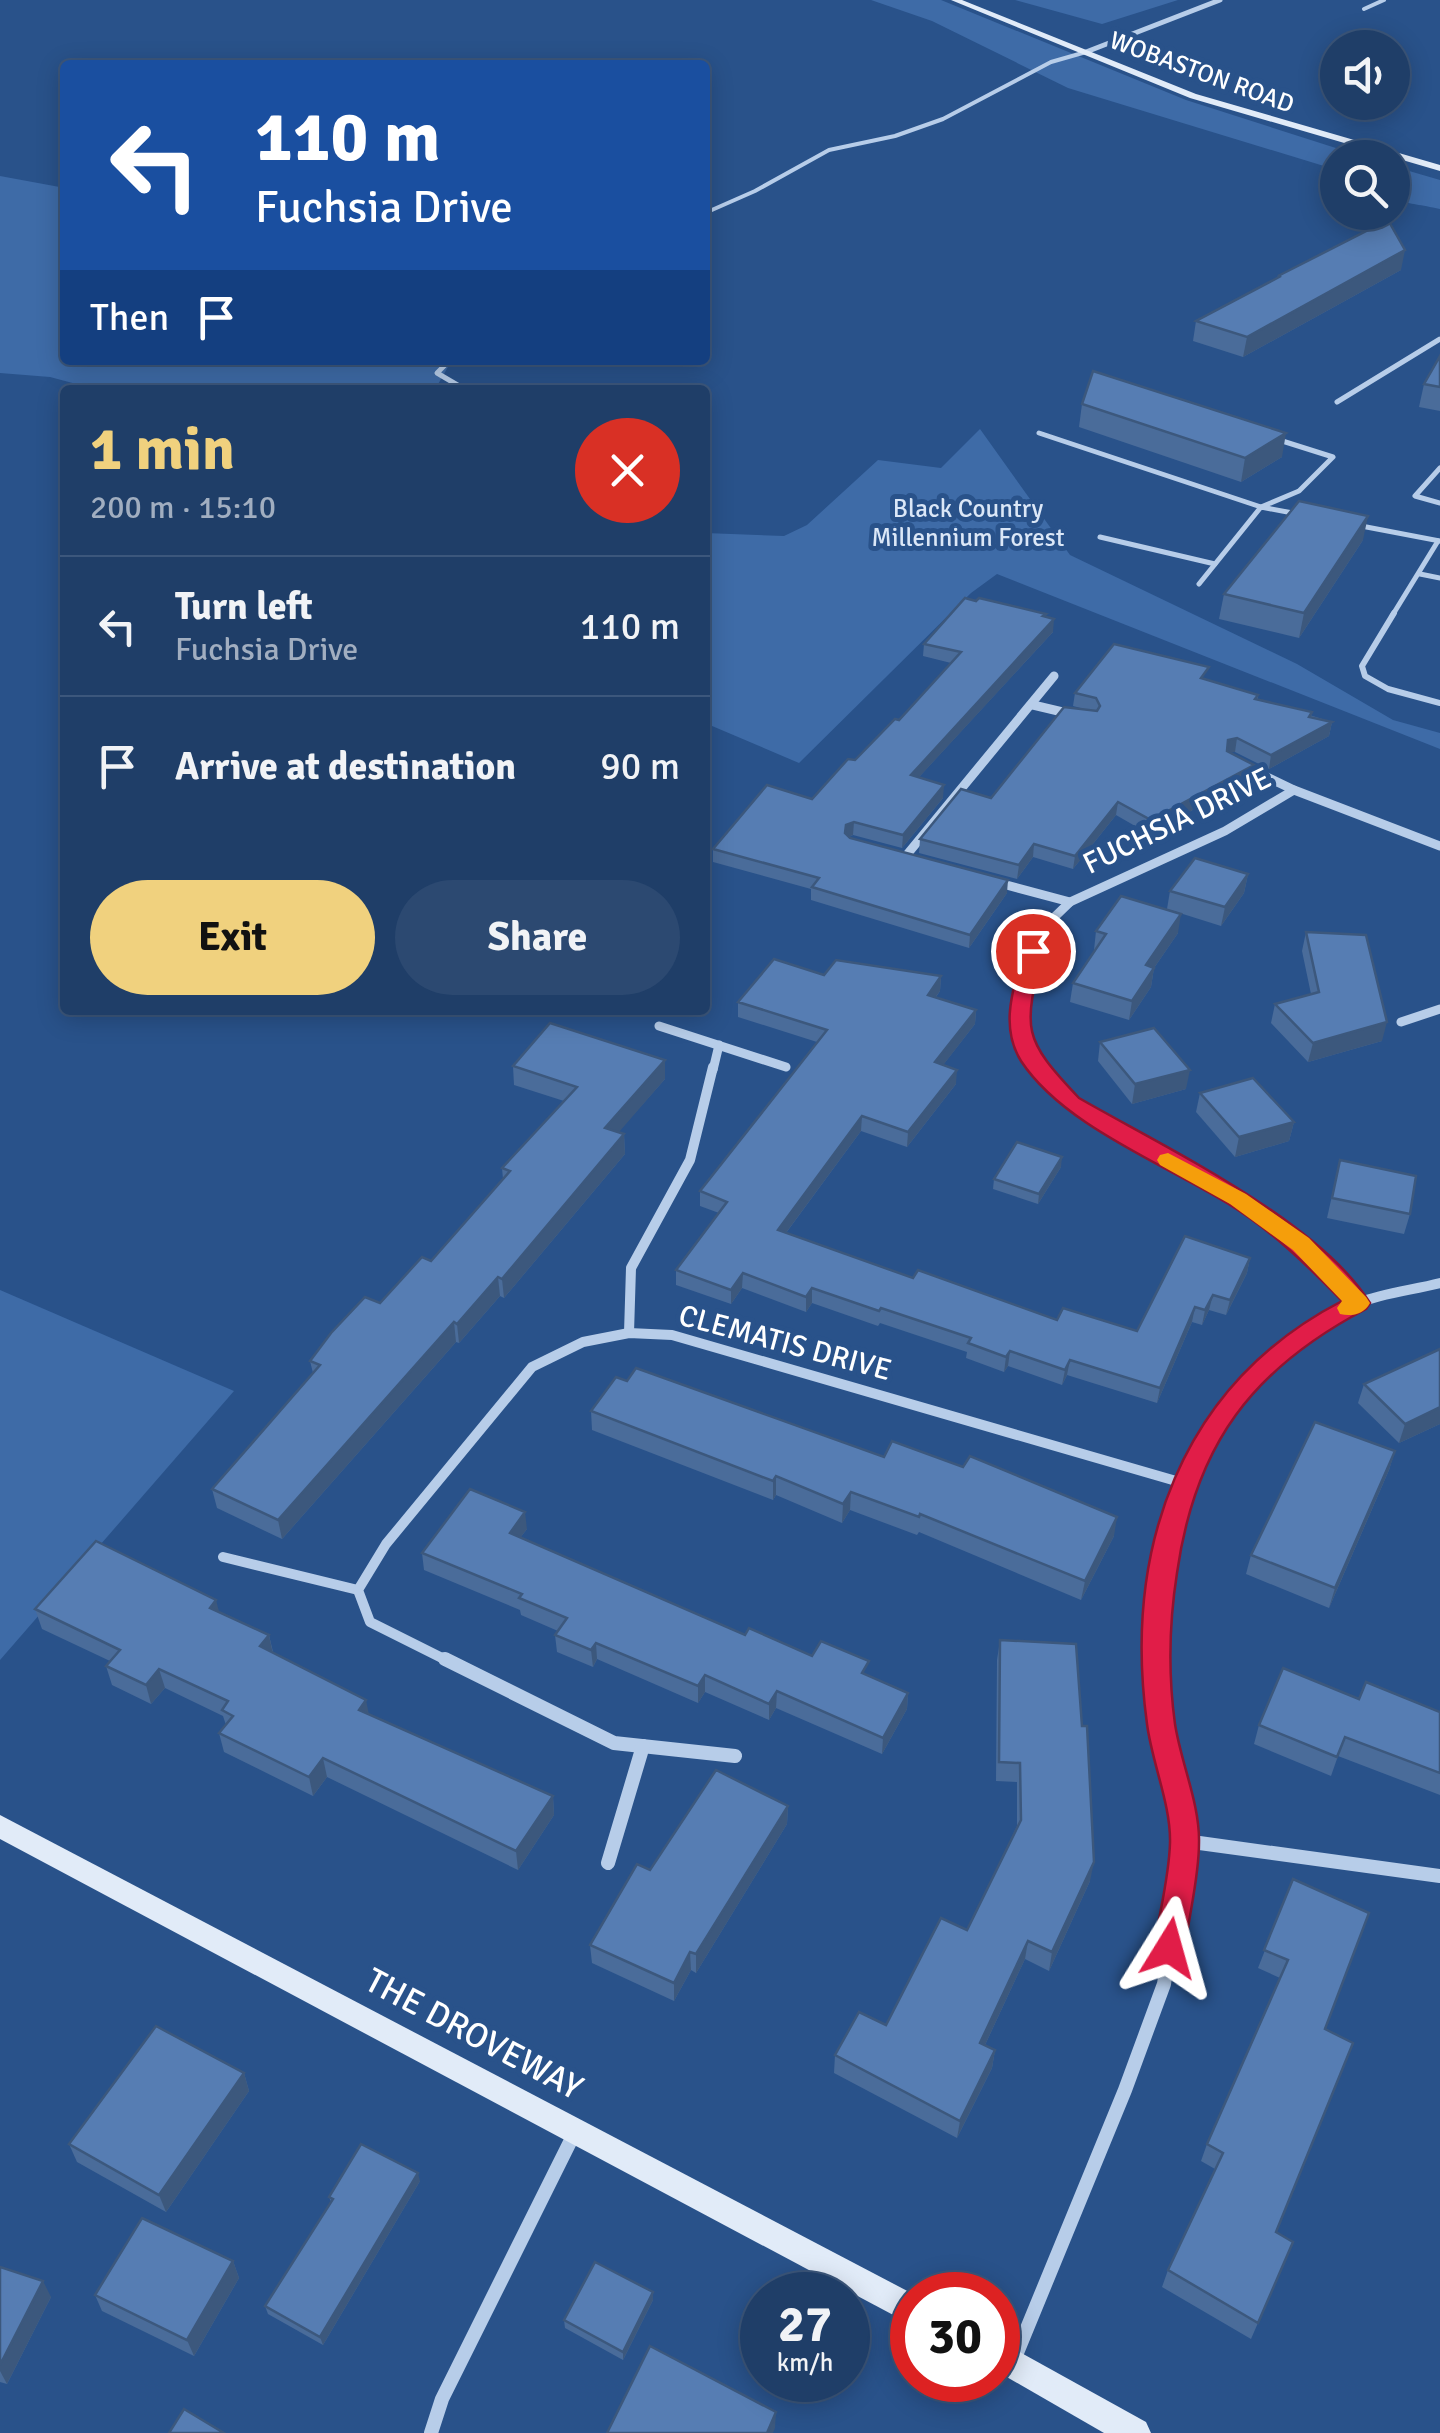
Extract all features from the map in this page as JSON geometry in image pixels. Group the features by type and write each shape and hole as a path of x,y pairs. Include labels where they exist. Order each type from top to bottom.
{"street":[{"name":"WOBASTON ROAD","path":"954,0 1193,96 1440,168"},
{"path":"1086,52 1220,0"},
{"path":"905,858 1054,676"},
{"path":"1033,705 1090,718"},
{"name":"FUCHSIA DRIVE","path":"1231,760 1294,790 1440,846"},
{"name":"FUCHSIA DRIVE","path":"1294,790 1224,830 1070,902 1039,932 1018,1011 1030,1057 1071,1102 1238,1199 1301,1244 1358,1303"},
{"path":"887,853 922,862"},
{"path":"994,882 1070,902"},
{"path":"1401,1022 1440,1008"},
{"path":"659,1026 786,1067"},
{"path":"629,1332 631,1268 690,1160 718,1046"},
{"path":"1020,2325 1125,2090 1164,1984 1185,1842 1161,1724 1154,1636 1167,1547 1183,1482 1213,1426 1259,1371 1311,1328 1358,1303 1440,1283"},
{"name":"CLEMATIS DRIVE","path":"358,1590 386,1544 532,1367 583,1342 629,1332 672,1336 1183,1482"},
{"path":"223,1558 358,1590 370,1622 614,1743 735,1756"},
{"path":"608,1863 643,1746"},
{"name":"THE DROVEWAY","path":"0,1826 890,2298"},
{"path":"1185,1842 1396,1866 1440,1876"},
{"path":"431,2433 442,2399 576,2130"},
{"path":"1020,2368 1135,2433"}],"lane":[{"path":"1364,9 1384,0"},
{"path":"710,211 756,191 829,150 894,136 943,119 1051,62 1086,52"},
{"path":"1337,402 1440,338"},
{"path":"445,365 438,373 458,385"},
{"path":"1039,433 1261,507 1314,518"},
{"path":"1200,584 1261,507 1299,491 1332,458 1260,434"},
{"path":"1440,468 1415,496 1440,502"},
{"path":"1350,524 1439,541 1362,666 1365,676 1388,690 1440,703"},
{"path":"1100,536 1215,564"},
{"path":"1420,574 1440,578"}],"green space":[{"path":"871,0 941,0 1186,100 1320,143 1320,165 1068,88 932,21"},
{"path":"1015,0 1178,0 1102,24"},
{"path":"1410,171 1440,180 1440,209 1410,203"},
{"path":"0,176 60,187 60,365 449,365 438,385 80,385 50,377 0,373"},
{"name":"Black Country Millennium Forest","path":"980,429 1070,555 1297,664 1393,720 1440,733 1440,749 997,574 971,593 799,763 710,725 710,533 784,536 807,525 878,460 941,468"},
{"path":"0,1290 234,1391 0,1660"}],"building":[{"path":"1368,230 1394,230 1405,250 1247,337 1196,321"},
{"path":"1440,356 1440,387 1424,384"},
{"path":"1093,371 1286,433 1245,458 1082,404"},
{"path":"1299,501 1368,516 1304,613 1224,594"},
{"path":"965,598 979,598 1054,619 911,775 944,785 903,835 854,822 846,825 845,833 850,838 1008,880 970,935 812,887 819,878 713,849 767,785 812,799 848,759 855,760 895,719 899,720 961,652 924,644"},
{"path":"1114,644 1209,667 1201,678 1258,695 1255,699 1312,712 1309,717 1332,722 1271,755 1237,738 1228,740 1227,751 1254,765 1151,820 1118,802 1075,856 1034,844 1019,865 920,839 961,789 991,798 1064,707 1097,711 1100,706 1096,698 1075,693"},
{"path":"1195,858 1248,874 1225,907 1170,891"},
{"path":"1121,896 1181,914 1146,965 1154,968 1132,1001 1073,983 1106,934 1096,931"},
{"path":"1306,932 1366,935 1387,1022 1313,1043 1275,1004 1319,992"},
{"path":"774,959 824,975 836,960 941,976 928,995 976,1010 935,1062 957,1070 908,1132 862,1116 778,1230 913,1278 918,1270 1057,1320 1063,1308 1137,1331 1185,1236 1250,1258 1230,1300 1213,1295 1205,1310 1195,1307 1160,1388 1070,1360 1065,1370 1010,1351 1006,1357 968,1343 971,1338 812,1288 806,1297 743,1273 731,1290 676,1270 727,1202 700,1191 827,1030 738,1002"},
{"path":"550,1023 665,1060 605,1128 624,1134 502,1279 498,1277 457,1324 454,1322 278,1520 212,1489 320,1365 310,1361 331,1333 365,1297 380,1303 422,1257 431,1261 510,1171 502,1168 577,1087 513,1066"},
{"path":"1154,1028 1190,1070 1135,1084 1100,1042"},
{"path":"1253,1078 1294,1122 1239,1137 1200,1093"},
{"path":"1017,1142 1062,1157 1039,1194 994,1179"},
{"path":"1340,1160 1416,1176 1410,1214 1332,1198"},
{"path":"1440,1349 1440,1407 1405,1424 1364,1384"},
{"path":"636,1368 884,1457 892,1441 963,1467 970,1456 1117,1517 1085,1581 920,1514 919,1517 851,1492 843,1504 776,1476 773,1481 591,1411 616,1377 627,1381"},
{"path":"1315,1422 1395,1451 1335,1588 1251,1555"},
{"path":"470,1489 525,1512 510,1533 745,1635 749,1628 812,1656 821,1641 869,1661 862,1673 908,1693 883,1738 777,1691 769,1704 705,1675 698,1686 596,1643 591,1650 555,1635 567,1618 519,1598 522,1594 422,1553"},
{"path":"96,1541 216,1600 210,1608 269,1635 260,1646 366,1700 359,1710 553,1796 516,1851 323,1758 309,1777 219,1733 233,1716 222,1710 228,1701 159,1669 146,1685 106,1666 120,1650 35,1609"},
{"path":"1000,1640 1076,1644 1082,1726 1087,1726 1094,1862 1052,1952 1028,1941 980,2043 995,2050 960,2121 835,2055 859,2012 886,2025 941,1918 967,1930 1021,1820 1020,1763 999,1762"},
{"path":"1283,1668 1359,1699 1366,1682 1440,1712 1440,1773 1345,1737 1337,1757 1259,1725"},
{"path":"716,1770 788,1806 696,1954 690,1952 674,1983 590,1945 637,1864 650,1870"},
{"path":"1293,1879 1369,1913 1325,2029 1353,2043 1276,2232 1293,2242 1258,2323 1168,2270 1223,2153 1207,2144 1288,1960 1264,1950"},
{"path":"156,2026 244,2073 159,2195 69,2144"},
{"path":"361,2144 418,2173 320,2337 265,2306 333,2199 329,2197"},
{"path":"142,2218 233,2261 187,2340 95,2295"},
{"path":"595,2262 653,2292 623,2352 564,2320"},
{"path":"0,2267 43,2281 0,2365"},
{"path":"650,2346 740,2393 740,2402 757,2402 776,2412 767,2433 607,2433"},
{"path":"184,2409 224,2433 169,2433"}],"slow traffic":[{"path":"1168,1160 1238,1199 1301,1244 1358,1303 1348,1308"}],"route":[{"path":"1033,951 1018,1011 1030,1057 1050,1080 1071,1102 1238,1199 1301,1244 1358,1303 1311,1328 1259,1371 1213,1426 1183,1482 1167,1547 1154,1636 1161,1724 1185,1842 1169,1948"}]}
